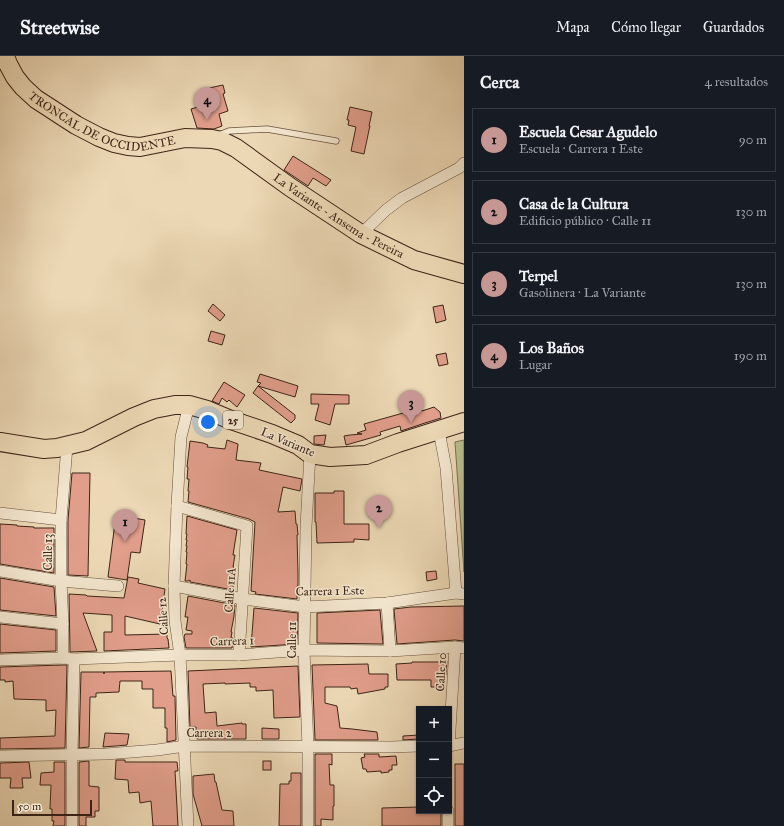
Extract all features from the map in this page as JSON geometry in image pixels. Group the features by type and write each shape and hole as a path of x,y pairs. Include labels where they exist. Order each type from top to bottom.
{"main road":[{"name":"TRONCAL DE OCCIDENTE","path":"5,56 14,77 36,99 76,125 114,143 140,147 185,138 217,140"},
{"name":"La Variante - Ansema - Pereira","path":"217,140 236,148 290,187 361,234 414,260 464,274"},
{"name":"La Variante","path":"0,442 44,449 86,442 134,417 154,409 175,405 189,405 207,410 298,445 310,454 330,457 366,455 464,422"}],"street":[{"path":"361,234 386,210 402,198 459,168 464,163"},
{"name":"Calle 12","path":"188,826 180,655 175,621 174,586 176,506 182,437 189,405"},
{"path":"439,430 446,468 460,594"},
{"name":"Calle 13","path":"63,658 61,520 67,446"},
{"name":"Calle 11","path":"308,826 308,746 304,650 306,527 310,454"},
{"name":"Calle 11A","path":"176,506 247,526 239,655"},
{"path":"0,513 61,520"},
{"path":"0,571 61,581 118,586"},
{"name":"Carrera 1 Este","path":"174,586 242,599 305,607 387,603 460,594"},
{"path":"387,603 390,651"},
{"path":"0,617 63,624"},
{"name":"Carrera 1","path":"0,660 180,655 239,655 304,650 390,651 459,647"},
{"name":"Calle 10","path":"449,742 459,647"},
{"path":"72,826 74,659"},
{"path":"452,745 464,743"},
{"name":"Carrera 2","path":"0,756 106,754 185,746 416,746"},
{"path":"448,814 448,826"}],"lane":[{"path":"217,140 229,130 267,128 336,141"}],"green space":[{"path":"464,440 464,572 455,442"}],"building":[{"path":"223,85 225,93 223,94 228,111 219,114 222,126 214,129 197,128 191,109 213,103 209,88"},
{"path":"350,107 372,112 364,154 351,151 356,127 348,125 349,120 347,120"},
{"path":"293,156 331,180 326,186 313,178 308,186 284,170"},
{"path":"213,304 225,315 220,321 208,311"},
{"path":"443,305 446,320 436,323 433,307"},
{"path":"211,331 225,335 222,345 208,341"},
{"path":"446,353 448,364 439,366 436,355"},
{"path":"260,374 298,386 295,397 258,386 261,383 257,382"},
{"path":"224,382 245,395 237,407 229,400 227,402 222,398 219,404 212,401"},
{"path":"258,386 295,415 295,419 291,423 253,393"},
{"path":"311,394 349,395 349,404 335,404 330,425 315,420 319,404 311,404"},
{"path":"434,407 440,412 441,418 401,431 400,426 380,432 381,435 346,445 344,436 362,434 357,433 366,430 364,424 421,408 422,411"},
{"path":"326,435 324,445 314,444 314,436"},
{"path":"227,440 238,444 236,460 261,463 259,470 302,479 300,491 283,487 278,512 295,511 298,535 297,599 255,594 256,592 251,591 255,522 188,502 189,479 187,479 187,467 190,441 203,443 208,445 207,447 225,449"},
{"path":"72,473 90,473 88,576 68,575 68,520"},
{"path":"334,491 344,491 344,524 369,524 369,540 354,539 354,542 317,543 315,493 334,493"},
{"path":"116,515 145,520 140,553 131,552 127,580 108,577"},
{"path":"187,516 237,530 233,555 235,555 233,567 233,590 190,582 190,580 185,581 187,564"},
{"path":"0,524 34,528 54,528 54,573 0,564"},
{"path":"436,571 437,579 427,581 426,572"},
{"path":"128,577 139,579 138,583 165,589 160,624 125,616 125,635 167,634 169,648 104,651 104,632 112,632 112,615 83,613 97,651 70,652 69,594 124,598"},
{"path":"0,578 54,587 56,616 0,610"},
{"path":"188,596 235,605 231,632 231,638 233,638 232,648 186,648 184,637 185,634 192,634 192,631 186,630 188,617 185,617"},
{"path":"464,606 464,641 455,640 397,644 394,609 411,607"},
{"path":"254,608 298,613 297,644 251,647"},
{"path":"380,610 383,644 317,643 317,613"},
{"path":"0,624 56,630 56,651 0,653"},
{"path":"446,661 446,675 442,674 442,687 431,687 431,680 397,680 396,664"},
{"path":"368,664 369,674 388,674 388,687 385,687 385,689 358,694 357,688 325,687 325,703 337,706 340,728 377,732 378,740 315,740 312,665"},
{"path":"67,665 65,748 0,749 0,738 55,736 56,710 46,711 46,700 14,699 13,681 5,682 5,680 0,680 0,667"},
{"path":"298,666 300,717 274,718 273,690 256,691 256,687 250,687 250,683 203,684 205,713 216,712 217,726 242,723 246,724 246,739 197,739 196,727 190,727 188,671"},
{"path":"171,671 173,696 175,696 176,740 167,742 165,708 153,708 153,689 142,689 142,681 120,681 119,692 96,693 96,697 90,697 89,747 79,748 81,672"},
{"path":"262,728 279,729 279,739 262,739"},
{"path":"105,733 129,734 127,745 103,747"},
{"path":"416,735 416,739 403,740 403,736"},
{"path":"315,754 332,754 332,765 329,764 330,785 334,785 333,820 321,819 321,826 315,826"},
{"path":"364,754 379,754 379,757 396,756 397,765 392,765 392,770 389,770 389,772 367,772 366,769 363,769 361,758 365,757"},
{"path":"116,760 125,760 125,762 177,762 178,771 175,771 178,826 153,826 151,801 140,803 139,792 129,793 128,780 115,779"},
{"path":"89,761 89,786 99,787 99,811 95,811 95,817 86,817 86,826 79,826 79,762"},
{"path":"263,761 271,761 271,770 263,770"},
{"path":"29,762 31,778 22,778 23,788 10,788 11,778 0,778 0,763"},
{"path":"54,762 65,762 65,826 53,826 54,821 52,821 52,809 50,809 51,785 40,785 41,773 54,772"},
{"path":"455,764 464,764 464,826 455,826"},
{"path":"291,773 301,773 301,826 279,826 280,784 289,784 289,781 291,781"},
{"path":"214,774 222,810 233,811 234,826 202,826 193,794 193,776"},
{"path":"416,807 416,814 441,814 441,826 382,826 382,808"}],"place":[{"name":"Los Baños","path":"207,120"},
{"name":"Terpel","path":"411,423"},
{"name":"Casa de la Cultura","path":"379,528"},
{"name":"Escuela Cesar Agudelo","path":"125,542"}]}
